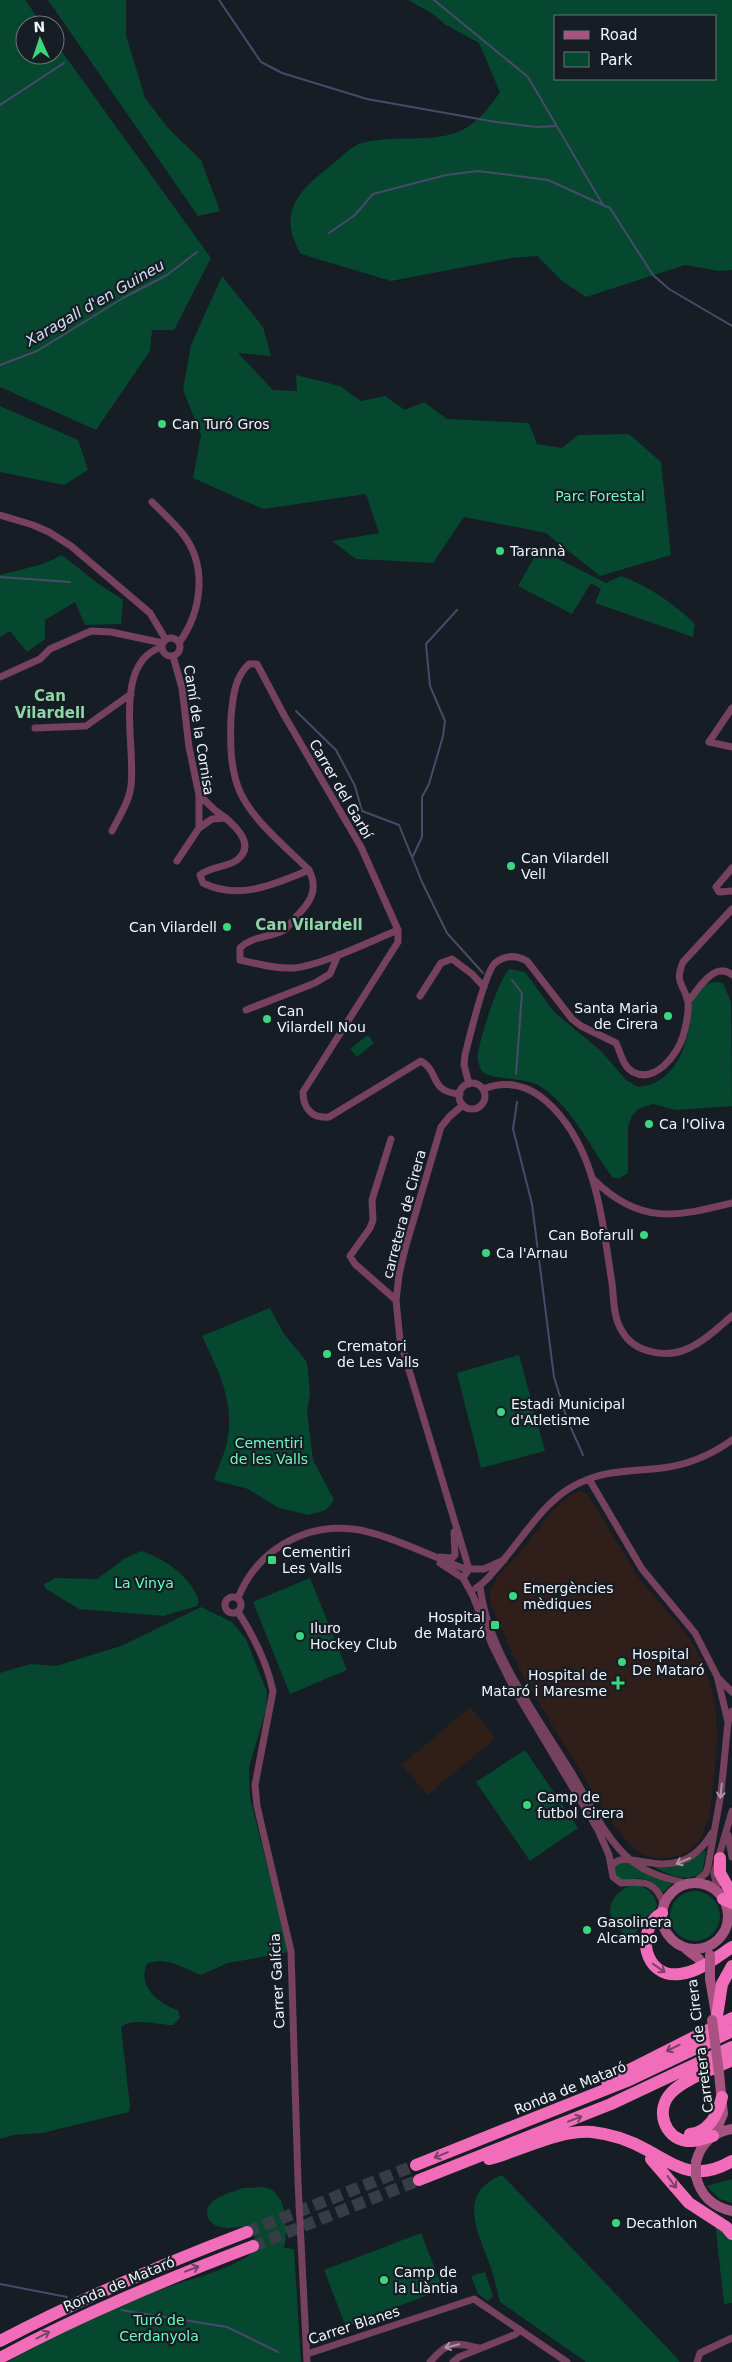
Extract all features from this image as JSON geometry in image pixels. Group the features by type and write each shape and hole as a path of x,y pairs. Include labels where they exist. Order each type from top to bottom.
{"highway":[{"path":"726,1857 720,1873 727,1901"},
{"path":"663,1910 652,1922 645,1942 649,1960 654,1966 663,1971 677,1974 689,1972 732,1947"},
{"path":"716,2018 722,1984 732,1966"},
{"path":"467,2145 495,2128 589,2090 702,2034 709,2027 732,2016"},
{"name":"Ronda de Mataró","path":"416,2165 627,2081 732,2030"},
{"path":"419,2180 611,2104 732,2047"},
{"path":"714,2135 692,2141 681,2140 669,2132 664,2124 663,2109 668,2096 676,2089 698,2077 725,2067"},
{"path":"698,2077 674,2096 668,2106 668,2119 675,2130 690,2134 703,2130 716,2116 722,2097"},
{"path":"448,2168 510,2154 570,2133 607,2134 639,2146 670,2164 688,2170 714,2169 732,2161"},
{"path":"639,2146 689,2203 726,2227 732,2234"},
{"name":"Ronda de Mataró","path":"0,2340 56,2312 158,2266 247,2232"},
{"name":"Ronda de Mataró","path":"0,2358 78,2318 163,2280 253,2246"}],"street":[{"path":"152,502 183,534 194,553 199,572 200,592 198,600 189,630 179,643"},
{"path":"0,515 33,525 72,546 150,613 164,643 166,654 174,656 180,651 179,643 174,638 164,643 150,650 137,669 131,685 131,786 126,805 112,832"},
{"path":"0,677 40,659 50,648 91,631 111,632 164,643"},
{"name":"Camí de la Cornisa","path":"174,656 182,688 189,747 199,795 199,828"},
{"name":"Carrer del Garbí","path":"308,870 258,819 240,793 234,772 230,741 236,682 242,671 250,664 257,664 360,848 398,930"},
{"path":"35,728 86,726 131,694"},
{"path":"732,708 708,742 732,747"},
{"path":"199,795 240,829 244,841 243,852 237,860 205,871 200,875 203,884 229,892 266,888 308,870 314,880 310,902 285,930 248,941 240,948 240,960 266,966 295,968 338,955 398,930 398,942 303,1092 303,1102 310,1112 319,1118 329,1116 421,1060 430,1066 436,1084 440,1088 450,1093 460,1094"},
{"path":"177,861 199,828 212,819 227,818"},
{"path":"732,868 716,887 719,892 732,891"},
{"path":"688,1002 680,986 678,973 682,962 732,909"},
{"path":"246,1010 315,983 330,974 338,955"},
{"path":"469,1084 464,1065 465,1055 484,987 493,964 506,957 518,956 527,961 572,1019 581,1026 616,1043 623,1062 632,1072 645,1076 655,1072 674,1054 683,1036 688,1002 712,974 724,971 732,975"},
{"path":"420,996 441,963 452,959 472,974 484,987"},
{"path":"469,1084 477,1084 483,1089 485,1098 480,1106 470,1108 464,1105 460,1094 462,1088 469,1084"},
{"path":"483,1089 499,1084 513,1085 527,1088 540,1095 557,1112 582,1151 594,1180 600,1209 617,1322 626,1338 638,1348 647,1351 663,1353 680,1351 697,1344 732,1316"},
{"name":"carretera de Cirera","path":"464,1105 450,1116 442,1127 405,1248 396,1300 400,1340 468,1570"},
{"path":"391,1139 372,1200 373,1220 370,1228 350,1256 355,1264 396,1300"},
{"path":"594,1180 618,1199 636,1208 653,1213 685,1214 732,1203"},
{"path":"469,1587 482,1584 552,1502 570,1488 589,1478 618,1470 663,1468 687,1462 709,1454 732,1440"},
{"path":"589,1478 638,1563 696,1633 717,1676 732,1735"},
{"name":"carretera de Cirera","path":"427,1555 448,1558 455,1555 452,1513"},
{"path":"238,1598 248,1577 267,1555 281,1544 304,1534 342,1528 355,1529 376,1535 468,1570 489,1568 504,1560"},
{"path":"427,1555 463,1578 469,1587 506,1675 598,1830 612,1866 611,1875 621,1883 635,1881 650,1885 658,1892 663,1910 664,1927 671,1939 689,1948 703,1948 716,1941 727,1924 727,1901 704,1885 691,1884 651,1873 630,1859 604,1828 511,1671 486,1615 482,1584 483,1575 478,1569"},
{"path":"463,1578 468,1570"},
{"path":"230,1597 238,1598 242,1606 238,1612 229,1612 225,1604 230,1597"},
{"name":"Carrer Galícia","path":"238,1612 263,1661 273,1691 255,1785 291,1951 298,2182 307,2358"},
{"path":"717,1676 732,1692"},
{"path":"663,1910 673,1892 691,1884 706,1873 716,1827 728,1724 732,1711"},
{"path":"726,1857 727,1829 732,1811"},
{"path":"612,1866 621,1858 659,1865 684,1861 699,1851 716,1827"},
{"path":"726,1857 727,1829"},
{"name":"Carretera de Cirera","path":"709,1980 710,1955 727,1932 727,1924"},
{"name":"Carretera de Cirera","path":"671,1939 676,1945 699,1959 709,1980 725,2067 728,2107 732,2117"},
{"name":"Carretera de Cirera","path":"714,2135 722,2117 725,2067"},
{"path":"732,2129 714,2135 701,2148 695,2167 698,2186 710,2201 727,2209 732,2219"},
{"name":"Carrer Blanes","path":"307,2358 474,2298 567,2362"},
{"path":"453,2362 459,2356 516,2334 519,2329"},
{"path":"697,2362 700,2353 732,2338"},
{"path":"430,2362 447,2345 460,2344 480,2348"}],"shaded area":[{"name":"Hospital de Mataró i Maresme","path":"580,1491 587,1493 639,1578 688,1636 702,1660 712,1691 716,1711 717,1743 710,1815 699,1842 688,1852 677,1856 662,1859 648,1856 635,1850 613,1825 522,1675 491,1605 489,1594 497,1577 553,1510 570,1495"},
{"path":"470,1707 496,1738 427,1795 402,1765"}],"green space":[{"path":"0,0 25,0 36,15 15,15 15,65 65,65 65,56 211,258 174,330 152,330 150,351 96,430 0,387"},
{"path":"48,0 126,0 126,35 145,98 168,128 201,160 220,211 198,216 65,24 65,15 58,15"},
{"path":"408,0 732,0 732,270 719,271 685,265 586,297 562,281 537,256 511,258 391,281 301,254 294,239 291,225 291,213 295,202 311,182 347,152 358,144 374,140 436,137 460,131 478,119 500,92 479,43 446,25 433,14"},
{"name":"Parc Forestal","path":"222,276 263,327 271,356 238,353 273,390 297,391 296,375 340,386 361,401 385,396 405,410 424,402 447,419 529,423 537,444 562,448 578,435 629,434 661,462 671,555 600,576 546,533 464,517 433,563 356,559 332,541 379,533 366,494 263,509 193,478 201,435 183,390 191,345"},
{"path":"0,406 78,440 88,470 64,485 0,472"},
{"path":"539,549 606,583 621,576 651,590 669,602 695,624 693,637 595,603 601,589 591,583 572,614 518,586"},
{"path":"62,555 96,582 123,600 121,624 85,625 75,602 45,620 45,639 27,652 10,631 0,637 0,575 43,564"},
{"path":"510,969 525,972 555,1013 601,1051 626,1080 638,1087 648,1085 666,1076 683,1051 695,996 701,989 713,982 723,983 731,1002 732,1106 676,1110 653,1104 638,1109 632,1116 628,1127 628,1173 620,1178 613,1178 573,1119 554,1097 536,1084 493,1076 486,1074 481,1069 478,1055 482,1035 501,982"},
{"path":"368,1035 374,1043 357,1057 350,1049"},
{"name":"Cementiri de les Valls","path":"270,1308 284,1334 307,1362 310,1394 307,1412 313,1460 334,1500 326,1510 309,1515 279,1508 248,1489 214,1480 226,1447 229,1431 228,1403 215,1363 202,1336"},
{"name":"Estadi Municipal d'Atletisme","path":"519,1355 545,1451 481,1468 457,1373"},
{"name":"La Vinya","path":"141,1551 167,1563 184,1577 196,1593 199,1602 197,1606 164,1616 79,1609 46,1589 44,1584 55,1578 97,1579 124,1559"},
{"name":"Iluro Hockey Club","path":"310,1578 347,1670 290,1694 253,1602"},
{"path":"201,1607 232,1622 246,1639 267,1692 266,1710 249,1767 250,1798 289,1952 228,1963 201,1975 168,1962 161,1961 147,1964 145,1980 147,1987 157,1999 178,2010 180,2018 173,2025 132,2022 121,2027 130,2106 129,2112 42,2133 13,2135 0,2139 0,1673 30,1664 56,1666 121,1646"},
{"name":"Camp de futbol Cirera","path":"525,1750 578,1828 530,1861 476,1782"},
{"path":"706,1850 703,1870 698,1875 692,1877 679,1877 654,1867 671,1868 685,1863"},
{"path":"627,1862 642,1872 672,1884 663,1893 651,1881 634,1879 622,1881 615,1875 614,1869 618,1863"},
{"path":"632,1885 641,1886 649,1890 657,1906 651,1916 648,1915 639,1926 635,1936 626,1937 615,1925 610,1913 616,1896 620,1891"},
{"path":"690,1891 700,1891 713,1898 720,1911 720,1921 713,1934 700,1941 690,1941 681,1937 674,1930 670,1921 670,1911 674,1902 681,1895"},
{"path":"502,2175 680,2362 586,2362 500,2302 474,2216 479,2192 488,2183"},
{"path":"732,2179 732,2203 720,2199 706,2186"},
{"name":"Turó de Cerdanyola","path":"260,2187 270,2189 276,2193 283,2207 286,2225 284,2248 294,2249 301,2362 7,2362 65,2331 125,2303 220,2270 247,2257 254,2248 254,2233 246,2227 224,2228 216,2226 209,2220 207,2213 208,2207 217,2198 243,2188"},
{"path":"715,2222 732,2239 732,2303 724,2304"},
{"name":"Camp de la Llàntia","path":"421,2233 443,2289 346,2327 324,2270"},
{"path":"485,2272 493,2296 488,2301 478,2294 471,2276"}],"waterway":[{"path":"219,0 261,62 282,73 367,99 496,122 537,127 556,126"},
{"path":"434,0 528,77 603,205 610,208 653,275 669,289 732,326"},
{"path":"0,105 61,65"},
{"path":"329,233 355,215 373,194 446,175 478,171 548,180 603,205"},
{"name":"Xaragall d'en Guineu","path":"0,365 37,351 123,298 167,275 197,252"},
{"path":"0,577 70,582"},
{"path":"413,856 422,837 422,797 429,784 443,736 445,721 430,686 426,644 457,610"},
{"path":"296,711 336,750 355,786 362,811 399,825 422,882 447,933 483,973"},
{"path":"512,980 522,993 516,1074"},
{"path":"517,1102 513,1129 532,1204 554,1377 567,1419 583,1455"},
{"path":"0,2284 67,2297"},
{"path":"121,2310 227,2327 278,2352"}],"tunnel":[{"path":"247,2232 416,2165"},
{"path":"253,2246 419,2180"}],"place":[{"name":"Can Turó Gros","path":"162,424"},
{"name":"Tarannà","path":"500,551"},
{"name":"Can Vilardell Vell","path":"511,866"},
{"name":"Can Vilardell","path":"227,927"},
{"name":"Santa Maria de Cirera","path":"668,1016"},
{"name":"Can Vilardell Nou","path":"267,1019"},
{"name":"Ca l'Oliva","path":"649,1124"},
{"name":"Can Bofarull","path":"644,1235"},
{"name":"Ca l'Arnau","path":"486,1253"},
{"name":"Crematori de Les Valls","path":"327,1354"},
{"name":"Estadi Municipal d'Atletisme","path":"501,1412"},
{"name":"Cementiri Les Valls","path":"272,1560"},
{"name":"Emergències mèdiques","path":"513,1596"},
{"name":"Hospital de Mataró","path":"495,1625"},
{"name":"Iluro Hockey Club","path":"300,1636"},
{"name":"Hospital De Mataró","path":"622,1662"},
{"name":"Hospital de Mataró i Maresme","path":"618,1683"},
{"name":"Camp de futbol Cirera","path":"527,1805"},
{"name":"Gasolinera Alcampo","path":"587,1930"},
{"name":"Decathlon","path":"616,2223"},
{"name":"Camp de la Llàntia","path":"384,2280"}],"district":[{"name":"Can Vilardell","path":"50,704"},
{"name":"Can Vilardell","path":"309,925"}]}
